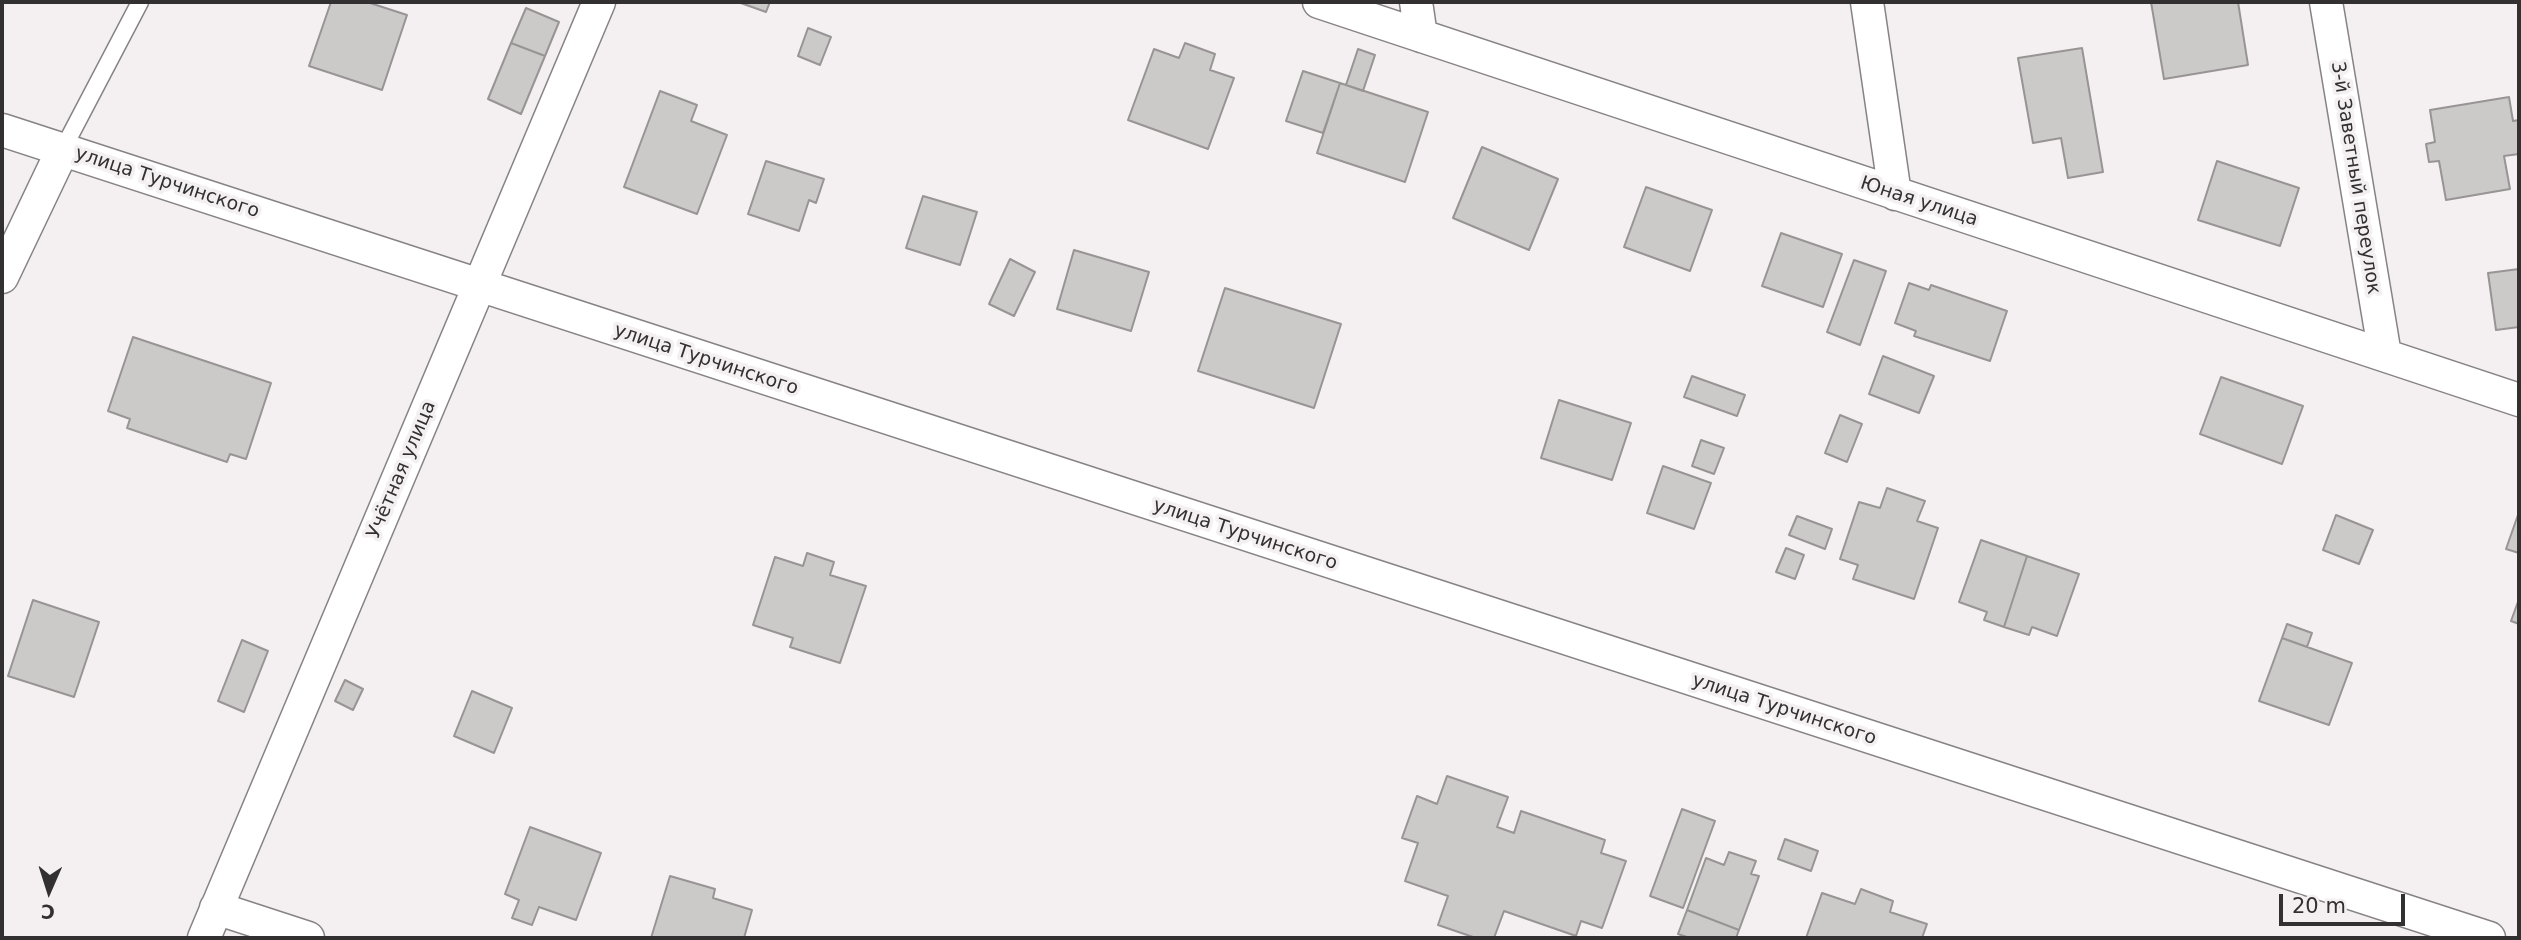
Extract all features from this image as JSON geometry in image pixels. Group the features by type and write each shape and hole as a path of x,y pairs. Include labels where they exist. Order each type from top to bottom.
{"street":[{"name":"Учётная улица","path":"204,938 599,2"},
{"name":"Юная улица","path":"1319,2 2519,400"},
{"path":"1416,2 1422,36"},
{"path":"1867,2 1895,194"},
{"name":"3-й Заветный переулок","path":"2326,2 2385,355"},
{"name":"улица Турчинского","path":"2,130 2488,938"},
{"path":"2,278 63,149"},
{"path":"216,908 308,938"}],"lane":[{"path":"63,149 140,2"}],"building":[{"path":"331,2 367,2 407,15 382,90 309,66"},
{"path":"738,2 770,2 766,12"},
{"path":"2151,2 2238,2 2248,65 2164,79"},
{"path":"526,8 559,22 545,56 511,43"},
{"path":"808,28 831,37 820,65 798,56"},
{"path":"511,43 545,56 521,114 488,99"},
{"path":"1185,43 1215,54 1210,70 1234,78 1208,149 1128,120 1154,49 1179,58"},
{"path":"2082,48 2103,172 2068,178 2061,138 2033,143 2018,58"},
{"path":"1358,49 1375,55 1363,91 1346,85"},
{"path":"1303,71 1340,83 1323,133 1286,121"},
{"path":"1340,83 1428,112 1405,182 1317,153"},
{"path":"660,91 697,105 691,121 727,135 697,214 624,187"},
{"path":"2509,97 2513,121 2519,120 2519,154 2504,156 2510,189 2446,200 2439,161 2429,162 2426,144 2435,142 2430,110"},
{"path":"1482,147 1558,179 1529,250 1453,218"},
{"path":"766,161 824,179 816,203 809,200 799,231 748,214"},
{"path":"2217,161 2299,188 2280,246 2198,220"},
{"path":"1646,187 1712,210 1690,271 1624,247"},
{"path":"923,196 977,212 960,265 906,248"},
{"path":"1781,233 1842,254 1823,307 1762,286"},
{"path":"1074,250 1149,272 1131,331 1057,309"},
{"path":"1010,259 1035,272 1014,316 989,304"},
{"path":"1854,260 1886,271 1860,345 1827,332"},
{"path":"2519,269 2519,327 2496,330 2488,273"},
{"path":"1909,283 1929,290 1931,285 2007,311 1990,361 1914,336 1916,331 1895,323"},
{"path":"1225,288 1341,324 1314,408 1198,371"},
{"path":"133,337 271,383 246,459 230,454 227,462 127,428 130,419 108,411"},
{"path":"1883,356 1934,376 1919,413 1869,394"},
{"path":"1692,376 1745,395 1737,416 1684,397"},
{"path":"2221,377 2303,406 2282,464 2200,434"},
{"path":"1559,400 1631,423 1612,480 1541,458"},
{"path":"1840,415 1862,424 1847,462 1825,453"},
{"path":"1701,440 1724,448 1714,474 1692,466"},
{"path":"1663,466 1711,483 1694,529 1647,513"},
{"path":"1887,488 1925,501 1917,521 1938,528 1914,599 1853,579 1858,565 1840,559 1859,502 1880,508"},
{"path":"2519,512 2519,553 2506,549"},
{"path":"2336,515 2373,530 2359,564 2323,550"},
{"path":"1797,516 1832,529 1825,549 1789,535"},
{"path":"1981,540 2027,556 2004,627 1984,620 1987,612 1959,602"},
{"path":"1786,548 1804,555 1795,579 1776,572"},
{"path":"807,553 834,562 830,575 866,586 840,663 790,647 793,638 753,625 775,557 803,566"},
{"path":"2027,556 2079,574 2057,636 2032,627 2029,635 2004,627"},
{"path":"2519,599 2519,624 2511,621"},
{"path":"33,600 99,622 74,697 8,676"},
{"path":"2287,624 2312,633 2307,647 2282,638"},
{"path":"2282,638 2352,663 2329,725 2259,701"},
{"path":"242,640 268,651 244,712 218,701"},
{"path":"345,680 363,689 353,710 335,701"},
{"path":"472,691 512,708 494,753 454,736"},
{"path":"1447,776 1508,797 1497,827 1514,833 1521,811 1605,840 1601,853 1626,861 1602,928 1581,921 1576,936 1504,911 1494,938 1476,938 1438,925 1448,896 1405,881 1418,843 1402,838 1417,796 1437,804"},
{"path":"1682,809 1715,821 1683,908 1650,896"},
{"path":"530,827 601,853 576,920 539,907 532,925 512,918 519,900 505,894"},
{"path":"1785,839 1818,851 1811,871 1778,859"},
{"path":"1729,852 1756,861 1751,874 1759,876 1739,930 1687,910 1706,858 1724,865"},
{"path":"670,876 715,889 713,898 752,910 744,938 651,938"},
{"path":"1861,889 1893,901 1890,912 1927,924 1922,938 1806,938 1822,893 1855,904"},
{"path":"1687,910 1739,930 1736,938 1690,938 1678,934"}]}
